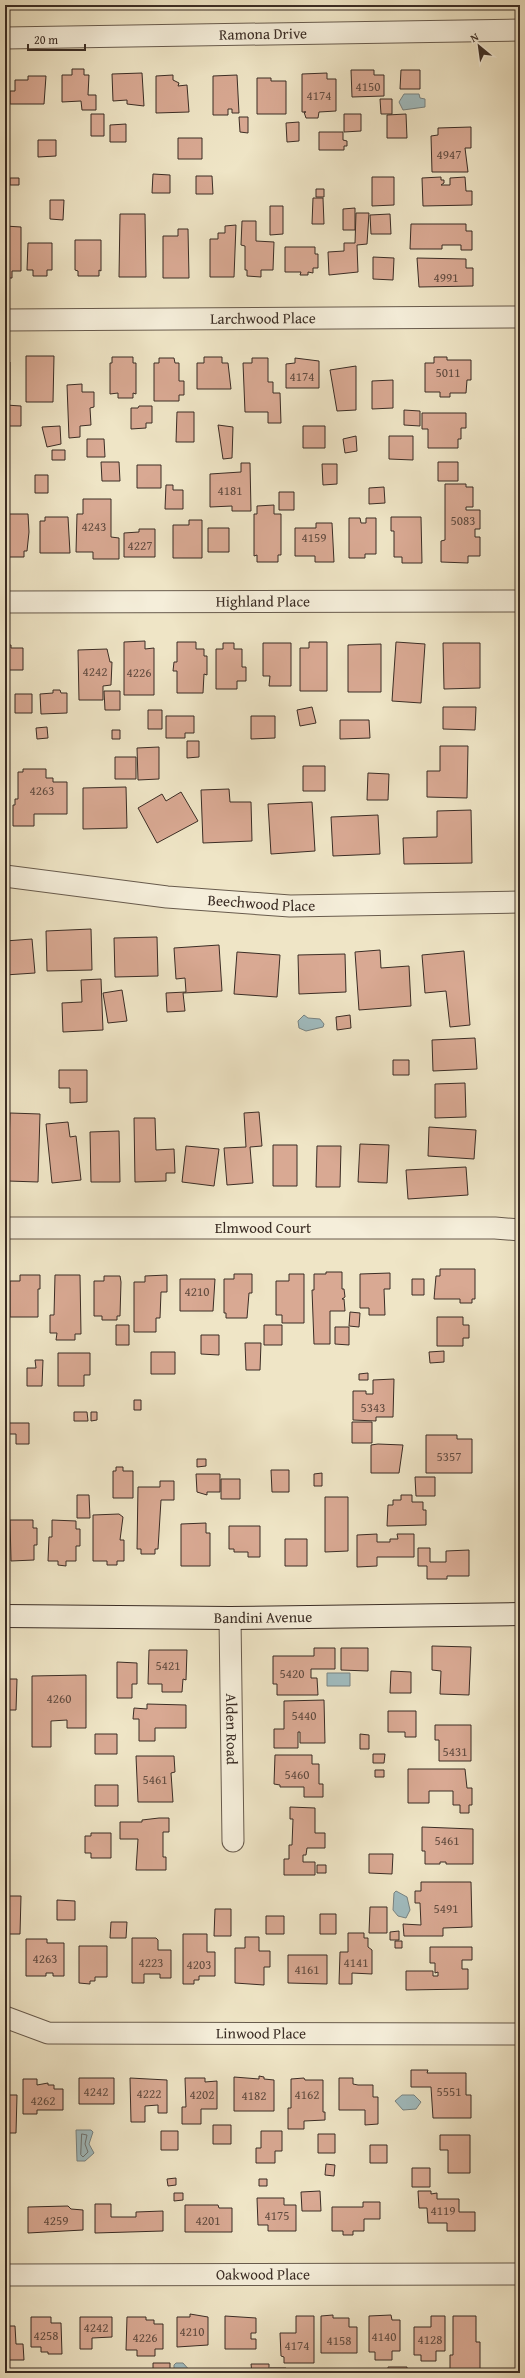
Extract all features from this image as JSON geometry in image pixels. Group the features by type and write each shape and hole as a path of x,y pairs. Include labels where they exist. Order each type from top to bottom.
{"street":[{"name":"Ramona Drive","path":"5,38 520,30"},
{"name":"Larchwood Place","path":"5,320 520,317"},
{"name":"Highland Place","path":"5,602 520,601"},
{"name":"Beechwood Place","path":"5,876 167,897 290,906 520,902"},
{"name":"Elmwood Court","path":"5,1228 495,1228 520,1230"},
{"name":"Bandini Avenue","path":"5,1616 230,1618 520,1614"},
{"name":"Alden Road","path":"230,1618 233,1841"},
{"name":"Linwood Place","path":"5,2017 48,2033 520,2034"},
{"name":"Oakwood Place","path":"5,2275 520,2274"}],"water":[{"path":"404,94 419,94 420,98 425,99 425,107 403,110 399,102"},
{"path":"304,1015 308,1018 320,1019 324,1024 323,1027 306,1031 299,1028 298,1021"},
{"path":"327,1673 350,1673 350,1686 327,1686"},
{"path":"396,1891 407,1897 410,1910 406,1918 398,1916 393,1910 394,1893"},
{"path":"402,2095 414,2095 421,2102 416,2109 403,2110 395,2101"},
{"path":"76,2130 91,2130 93,2132 89,2144 94,2153 85,2161 77,2161"},
{"path":"176,2363 183,2363 192,2373 174,2373 174,2365"}],"building":[{"path":"72,69 84,69 84,75 89,75 88,95 96,95 96,110 82,110 81,101 62,102 62,75 72,75"},
{"path":"351,70 374,70 374,75 384,75 384,96 352,97"},
{"path":"401,70 420,70 420,89 400,89"},
{"path":"142,73 144,106 127,104 127,100 113,101 112,74"},
{"path":"327,73 327,79 336,79 336,111 319,112 318,118 306,118 304,112 302,112 302,74"},
{"path":"173,75 173,80 179,83 178,86 187,85 189,112 156,113 156,76"},
{"path":"237,75 239,113 232,113 232,109 228,109 228,115 213,115 213,76"},
{"path":"28,76 46,76 44,104 10,104 10,91 15,91 15,80 28,80"},
{"path":"257,78 271,78 271,81 286,81 286,114 257,114"},
{"path":"380,99 392,99 392,114 381,114"},
{"path":"91,114 104,114 104,136 91,136"},
{"path":"344,114 361,114 361,131 344,132"},
{"path":"406,114 407,138 387,138 387,115"},
{"path":"239,117 248,117 248,133 240,132"},
{"path":"299,122 299,141 287,142 286,123"},
{"path":"126,124 126,142 110,142 110,125"},
{"path":"471,127 471,148 465,148 468,172 432,172 431,136 438,135 438,128"},
{"path":"319,132 343,132 343,140 347,141 347,146 344,146 344,150 319,150"},
{"path":"178,138 202,138 202,159 178,159"},
{"path":"38,140 56,140 56,156 38,157"},
{"path":"6,144 6,165 5,165"},
{"path":"153,174 170,175 170,193 152,193"},
{"path":"5,176 7,176 7,196 5,196"},
{"path":"196,176 212,176 213,194 196,194"},
{"path":"372,177 394,177 394,205 372,206"},
{"path":"441,177 441,180 444,180 444,183 441,185 450,185 450,178 465,177 466,191 472,191 472,205 423,206 422,178"},
{"path":"10,178 19,178 19,185 10,185"},
{"path":"316,189 324,189 324,197 316,197"},
{"path":"313,198 323,198 324,224 312,224"},
{"path":"50,200 64,200 63,220 50,219"},
{"path":"270,206 283,206 283,234 270,235"},
{"path":"355,208 355,230 343,230 343,209"},
{"path":"356,213 369,213 367,244 357,245 358,272 329,275 328,252 344,251 344,243 355,243"},
{"path":"120,214 145,214 146,277 119,277"},
{"path":"390,214 391,234 371,234 370,215"},
{"path":"242,221 256,221 256,241 274,242 273,270 261,270 261,277 247,276 247,270 245,270 245,246 241,245"},
{"path":"411,224 466,224 466,231 472,231 472,250 461,250 461,245 442,245 442,249 410,249"},
{"path":"236,225 234,277 210,277 210,239 218,239 218,233 225,233 225,226"},
{"path":"5,226 21,227 21,271 12,271 12,278 5,278"},
{"path":"178,229 188,229 189,278 163,278 163,236 178,236"},
{"path":"75,240 101,240 101,271 99,270 99,276 78,276 78,271 75,270"},
{"path":"28,243 52,243 52,270 47,270 47,276 33,276 33,270 27,270"},
{"path":"285,247 315,247 315,254 318,254 318,268 313,268 313,273 308,272 308,275 300,275 301,272 285,272"},
{"path":"373,257 394,258 393,280 373,279"},
{"path":"417,258 466,259 466,268 473,268 473,286 419,287"},
{"path":"26,356 54,356 53,402 26,402"},
{"path":"112,357 133,357 133,363 136,363 136,394 133,393 133,398 118,398 118,393 110,394 110,363 112,363"},
{"path":"204,357 222,357 222,363 228,363 231,389 197,389 197,363 204,363"},
{"path":"434,357 447,357 447,360 471,360 471,380 467,380 466,393 450,393 450,397 440,397 440,392 425,392 425,363 434,363"},
{"path":"159,358 174,358 175,363 179,363 179,381 184,381 184,395 179,395 179,401 154,401 154,363 159,363"},
{"path":"252,358 268,358 268,382 273,382 273,393 280,393 281,423 268,423 268,412 245,412 243,363 252,363"},
{"path":"295,358 319,361 319,388 286,388 286,364 295,363"},
{"path":"5,362 10,362 10,400 5,400"},
{"path":"356,366 356,410 337,411 330,370"},
{"path":"393,380 393,408 372,409 372,381"},
{"path":"82,384 82,392 94,392 94,407 90,408 91,425 80,426 80,437 69,438 67,385"},
{"path":"6,405 21,406 21,426 6,426"},
{"path":"139,406 152,406 152,423 146,423 146,428 131,429 131,408 138,408"},
{"path":"404,410 420,411 420,426 404,425"},
{"path":"177,412 194,412 194,442 176,442"},
{"path":"422,413 466,413 466,428 461,428 461,439 458,439 458,448 428,448 428,429 422,429"},
{"path":"218,425 233,427 232,458 223,459"},
{"path":"60,426 61,444 47,447 42,427"},
{"path":"303,426 325,426 325,448 303,448"},
{"path":"356,436 357,451 345,453 343,439"},
{"path":"389,436 413,436 413,460 389,459"},
{"path":"87,439 104,439 105,457 87,457"},
{"path":"52,450 65,450 65,460 52,460"},
{"path":"101,462 119,462 120,481 102,481"},
{"path":"438,462 458,462 458,481 438,481"},
{"path":"241,463 250,463 251,511 232,511 232,506 210,507 210,474 241,472"},
{"path":"322,464 337,464 337,484 323,485"},
{"path":"137,465 161,465 161,488 137,488"},
{"path":"35,475 48,475 48,493 35,493"},
{"path":"445,484 466,484 466,487 473,487 473,507 466,507 466,510 480,510 480,529 475,529 475,537 480,537 480,556 468,556 468,563 441,562 441,541 445,540"},
{"path":"166,485 173,485 173,490 183,490 183,509 165,509"},
{"path":"384,487 385,503 369,504 369,488"},
{"path":"279,492 294,492 294,510 279,510"},
{"path":"83,499 111,499 111,537 119,538 119,559 93,559 93,552 76,552 77,514 83,514"},
{"path":"274,505 274,514 281,514 281,555 278,555 278,562 257,562 257,555 254,556 254,514 257,514 257,506"},
{"path":"8,514 28,514 29,532 27,551 24,551 24,557 5,557 5,519 8,519"},
{"path":"45,517 68,517 70,553 40,553 40,521 45,521"},
{"path":"391,517 421,517 422,563 402,563 402,557 394,557 394,531 391,531"},
{"path":"349,518 360,518 361,523 366,523 366,518 376,518 376,554 365,554 365,558 349,558"},
{"path":"189,520 202,520 202,558 173,558 173,525 189,525"},
{"path":"316,523 332,523 334,562 315,562 315,556 295,556 295,528 316,528"},
{"path":"208,528 229,528 229,552 208,552"},
{"path":"139,529 155,529 155,557 124,557 124,533 139,532"},
{"path":"145,641 145,649 154,648 154,695 124,695 124,642"},
{"path":"177,642 196,642 196,649 204,649 204,656 207,656 207,675 204,674 203,693 177,693 177,671 173,671 174,662 177,662"},
{"path":"309,642 327,642 327,691 300,691 300,648 309,648"},
{"path":"396,642 425,644 421,703 392,701"},
{"path":"223,643 234,643 234,649 242,649 242,667 246,667 246,681 237,681 237,689 216,689 216,649 223,649"},
{"path":"263,643 291,643 291,686 269,686 270,676 263,676"},
{"path":"443,643 480,643 480,688 444,689"},
{"path":"381,644 381,692 348,692 348,645"},
{"path":"5,645 11,645 11,648 23,648 23,670 7,670"},
{"path":"107,649 110,662 112,662 111,685 103,686 103,700 79,700 78,650"},
{"path":"53,690 60,690 61,693 67,693 67,713 41,714 40,694 53,693"},
{"path":"104,691 120,691 120,710 105,710"},
{"path":"15,694 32,694 32,713 15,713"},
{"path":"312,707 316,723 300,726 297,710"},
{"path":"443,707 476,707 475,730 443,729"},
{"path":"148,710 162,710 162,729 148,729"},
{"path":"166,716 194,716 194,733 185,733 185,738 166,738"},
{"path":"251,716 275,716 275,738 251,739"},
{"path":"340,720 369,720 370,738 340,739"},
{"path":"47,727 48,738 37,739 36,728"},
{"path":"112,730 120,730 120,739 112,739"},
{"path":"187,741 199,741 199,757 187,758"},
{"path":"5,743 9,743 9,765 5,765"},
{"path":"440,746 468,746 467,798 427,797 427,771 440,771"},
{"path":"159,747 159,779 138,780 137,748"},
{"path":"115,757 136,757 136,779 115,779"},
{"path":"303,766 325,766 325,791 303,791"},
{"path":"23,769 46,769 46,778 53,778 53,782 67,782 67,814 34,814 34,826 13,826 13,805 15,805 15,799 18,799 18,772 23,772"},
{"path":"368,773 389,774 388,800 367,800"},
{"path":"5,780 6,824 5,824"},
{"path":"126,787 127,828 83,829 83,788"},
{"path":"229,789 230,802 251,802 252,841 203,843 201,790"},
{"path":"181,792 198,821 157,843 138,808 162,794 166,801"},
{"path":"312,802 315,851 271,854 268,804"},
{"path":"471,810 472,863 404,864 403,838 437,837 437,811"},
{"path":"378,815 380,854 333,856 331,817"},
{"path":"91,929 92,970 47,971 46,931"},
{"path":"157,937 158,976 115,977 114,938"},
{"path":"32,939 35,973 5,975 5,941"},
{"path":"219,945 222,991 183,993 185,1011 167,1012 166,993 186,992 185,978 176,979 174,948"},
{"path":"380,950 381,968 409,966 411,1006 359,1010 355,952"},
{"path":"464,951 470,1025 450,1027 446,991 425,993 422,955"},
{"path":"237,952 280,955 277,997 234,994"},
{"path":"345,954 346,992 299,994 298,955"},
{"path":"101,979 103,1030 63,1032 62,1003 82,1002 81,980"},
{"path":"122,990 127,1021 108,1023 103,993"},
{"path":"350,1015 351,1028 337,1030 336,1017"},
{"path":"475,1038 477,1069 433,1071 432,1040"},
{"path":"393,1060 409,1060 409,1075 393,1075"},
{"path":"59,1070 87,1070 87,1102 70,1103 70,1088 59,1088"},
{"path":"465,1083 466,1117 435,1118 435,1084"},
{"path":"259,1112 262,1146 250,1147 253,1183 227,1185 224,1148 246,1147 244,1113"},
{"path":"10,1113 40,1114 38,1182 8,1181"},
{"path":"134,1118 155,1118 156,1150 174,1149 175,1173 166,1173 166,1181 135,1182"},
{"path":"68,1122 70,1137 76,1136 81,1180 52,1183 46,1124"},
{"path":"429,1127 476,1130 474,1159 428,1156"},
{"path":"119,1131 120,1182 91,1182 90,1132"},
{"path":"360,1144 389,1145 387,1183 358,1182"},
{"path":"273,1145 297,1145 297,1186 273,1186"},
{"path":"186,1146 219,1149 214,1186 182,1182"},
{"path":"317,1146 341,1146 340,1187 316,1187"},
{"path":"466,1167 468,1195 408,1199 406,1170"},
{"path":"440,1269 475,1269 475,1299 472,1299 472,1303 460,1303 460,1299 434,1299 436,1276 440,1276"},
{"path":"326,1272 342,1272 342,1289 344,1289 345,1297 342,1299 344,1299 345,1311 330,1311 330,1344 314,1344 312,1290 314,1290 314,1274 326,1274"},
{"path":"390,1273 390,1289 384,1289 385,1315 369,1315 369,1308 360,1308 360,1274"},
{"path":"234,1274 252,1274 252,1293 249,1293 247,1318 226,1318 226,1313 224,1313 224,1279 234,1279"},
{"path":"289,1274 304,1274 304,1323 282,1323 282,1315 276,1315 276,1281 289,1281"},
{"path":"20,1275 40,1275 40,1289 38,1289 38,1317 10,1317 10,1281 20,1281"},
{"path":"55,1275 80,1275 81,1334 75,1334 75,1340 56,1340 57,1333 50,1333 50,1315 54,1315"},
{"path":"167,1275 167,1292 161,1292 160,1318 156,1318 156,1332 134,1332 134,1282 145,1282 145,1276"},
{"path":"104,1276 120,1276 120,1316 117,1316 117,1320 102,1320 102,1316 94,1316 94,1281 104,1281"},
{"path":"180,1279 215,1279 213,1311 180,1311"},
{"path":"412,1279 424,1279 424,1295 412,1295"},
{"path":"350,1312 360,1313 359,1327 349,1326"},
{"path":"437,1317 463,1317 463,1325 469,1325 469,1338 463,1338 463,1346 437,1346"},
{"path":"116,1325 129,1325 129,1345 116,1345"},
{"path":"264,1325 282,1325 282,1345 264,1345"},
{"path":"335,1327 349,1327 349,1345 335,1344"},
{"path":"201,1335 219,1335 219,1355 201,1354"},
{"path":"245,1343 261,1343 260,1370 246,1370"},
{"path":"444,1351 444,1362 430,1363 429,1352"},
{"path":"151,1352 175,1352 175,1374 151,1374"},
{"path":"58,1353 90,1353 90,1375 84,1375 84,1386 58,1386"},
{"path":"35,1360 43,1360 42,1386 27,1386 27,1368 36,1368"},
{"path":"368,1373 368,1380 359,1380 359,1374"},
{"path":"394,1379 393,1417 376,1417 376,1421 353,1420 353,1391 366,1391 366,1394 373,1394 373,1380"},
{"path":"134,1400 141,1400 141,1410 134,1410"},
{"path":"74,1412 87,1412 88,1421 74,1421"},
{"path":"91,1412 97,1412 97,1420 91,1421"},
{"path":"352,1422 372,1422 372,1443 352,1443"},
{"path":"5,1423 29,1423 29,1444 16,1444 16,1434 5,1434"},
{"path":"426,1435 457,1435 457,1439 472,1439 472,1473 426,1473"},
{"path":"371,1445 403,1445 399,1473 371,1473"},
{"path":"197,1459 206,1459 206,1466 197,1467"},
{"path":"116,1467 123,1467 123,1471 133,1471 133,1498 113,1498 113,1471 116,1471"},
{"path":"271,1470 289,1470 289,1492 272,1492"},
{"path":"322,1473 322,1486 314,1486 314,1474"},
{"path":"196,1474 220,1474 220,1492 207,1492 207,1495 197,1492"},
{"path":"415,1477 435,1477 435,1496 416,1496"},
{"path":"221,1479 240,1479 240,1499 221,1499"},
{"path":"160,1481 174,1481 174,1500 161,1500 158,1549 155,1549 155,1554 141,1554 141,1549 137,1549 138,1487 160,1487"},
{"path":"77,1495 89,1495 90,1518 77,1518"},
{"path":"401,1495 412,1495 412,1502 423,1502 423,1510 426,1510 426,1525 387,1526 388,1505 393,1505 393,1500 401,1500"},
{"path":"325,1497 348,1497 348,1551 325,1552"},
{"path":"119,1514 123,1517 120,1540 124,1540 124,1561 117,1561 117,1565 107,1565 107,1561 93,1561 93,1515"},
{"path":"10,1520 33,1520 33,1528 37,1528 37,1545 34,1545 34,1560 11,1561"},
{"path":"52,1520 76,1521 76,1529 80,1529 80,1546 76,1546 76,1561 66,1561 66,1566 58,1565 58,1561 48,1561 49,1537 52,1537"},
{"path":"206,1523 206,1533 210,1533 210,1566 181,1566 181,1524"},
{"path":"229,1526 260,1526 260,1557 248,1557 248,1552 234,1552 234,1549 229,1549"},
{"path":"377,1534 377,1542 390,1542 390,1539 398,1539 397,1534 414,1534 414,1557 377,1557 377,1566 357,1567 357,1535"},
{"path":"285,1539 307,1539 307,1566 285,1566"},
{"path":"418,1548 430,1548 430,1562 446,1562 446,1551 469,1550 469,1576 447,1576 447,1579 427,1579 427,1566 418,1566"},
{"path":"432,1646 471,1647 469,1695 440,1694 441,1671 432,1670"},
{"path":"314,1648 335,1648 335,1669 311,1669 311,1678 317,1678 318,1695 277,1695 277,1684 273,1684 273,1656 314,1656"},
{"path":"341,1648 368,1648 368,1671 341,1670"},
{"path":"149,1650 187,1650 186,1680 183,1679 182,1692 162,1692 162,1684 148,1684"},
{"path":"117,1662 137,1663 137,1684 132,1684 132,1698 117,1698"},
{"path":"391,1671 411,1672 411,1693 390,1693"},
{"path":"86,1675 86,1728 67,1728 67,1720 51,1721 51,1747 32,1747 32,1676"},
{"path":"5,1679 17,1679 16,1710 5,1710"},
{"path":"324,1700 325,1743 300,1743 300,1732 298,1732 298,1748 274,1748 274,1729 284,1729 284,1701"},
{"path":"147,1704 186,1705 186,1728 155,1728 155,1741 139,1741 139,1719 133,1719 134,1708 147,1709"},
{"path":"388,1711 416,1711 416,1737 405,1737 405,1732 388,1732"},
{"path":"435,1725 471,1725 471,1761 439,1761 439,1740 435,1740"},
{"path":"95,1734 117,1734 117,1754 95,1754"},
{"path":"360,1734 369,1735 369,1749 360,1749"},
{"path":"373,1754 385,1754 384,1763 373,1763"},
{"path":"275,1755 312,1755 312,1764 319,1764 319,1784 323,1784 323,1797 304,1797 304,1787 280,1787 280,1785 274,1784"},
{"path":"136,1756 174,1756 175,1772 171,1773 173,1802 138,1802"},
{"path":"408,1769 465,1769 467,1788 472,1788 472,1805 469,1805 469,1813 460,1813 460,1805 453,1805 453,1791 429,1791 429,1803 408,1803"},
{"path":"375,1770 384,1770 384,1777 375,1777"},
{"path":"95,1785 118,1785 118,1806 95,1806"},
{"path":"290,1807 315,1808 315,1833 325,1833 325,1848 307,1848 306,1855 303,1855 303,1862 315,1862 315,1875 284,1875 284,1859 289,1859 289,1845 292,1845 293,1819 290,1819"},
{"path":"169,1818 169,1832 163,1832 163,1857 166,1857 166,1870 136,1870 138,1839 120,1839 120,1822 142,1822 142,1820"},
{"path":"422,1827 473,1829 473,1864 446,1864 446,1862 440,1862 440,1864 425,1864 425,1851 422,1851"},
{"path":"91,1833 111,1833 111,1858 91,1858 91,1853 85,1853 85,1836 91,1836"},
{"path":"369,1854 393,1854 392,1874 369,1873"},
{"path":"317,1865 326,1865 326,1873 317,1873"},
{"path":"421,1882 471,1882 472,1927 443,1928 443,1936 404,1936 403,1924 421,1925 420,1903 415,1903 415,1891 421,1891"},
{"path":"5,1896 21,1896 20,1934 5,1934"},
{"path":"57,1900 75,1901 75,1920 57,1920"},
{"path":"370,1907 387,1907 387,1933 369,1933"},
{"path":"215,1909 231,1909 231,1936 214,1936"},
{"path":"320,1914 336,1914 336,1934 320,1934"},
{"path":"266,1916 284,1916 284,1934 266,1934"},
{"path":"111,1922 127,1922 126,1938 110,1938"},
{"path":"399,1931 399,1940 390,1940 390,1932"},
{"path":"348,1933 364,1933 364,1938 368,1938 368,1947 372,1950 372,1974 352,1973 352,1984 339,1984 340,1952 348,1952"},
{"path":"183,1934 207,1934 207,1952 215,1952 215,1976 199,1976 199,1980 194,1980 194,1984 183,1984"},
{"path":"245,1937 259,1937 259,1951 270,1951 270,1967 264,1967 264,1985 235,1983 235,1948 245,1948"},
{"path":"132,1938 156,1938 158,1940 158,1950 171,1950 171,1978 160,1978 160,1974 144,1974 144,1983 132,1983"},
{"path":"26,1939 47,1939 47,1943 64,1943 64,1976 53,1976 53,1973 46,1973 46,1976 26,1976"},
{"path":"395,1941 402,1941 402,1948 395,1948"},
{"path":"79,1946 107,1946 107,1977 95,1977 95,1981 90,1981 90,1984 79,1983"},
{"path":"430,1947 472,1947 472,1960 462,1960 462,1969 468,1969 468,1989 406,1990 406,1971 433,1971 433,1976 438,1976 438,1972 435,1973 435,1963 430,1963"},
{"path":"288,1955 327,1955 327,1984 288,1983"},
{"path":"411,2070 428,2070 427,2073 466,2073 466,2095 471,2095 471,2118 433,2118 431,2087 411,2087"},
{"path":"259,2076 264,2077 264,2079 274,2080 274,2111 234,2111 234,2077 259,2079"},
{"path":"79,2078 114,2078 114,2104 79,2104"},
{"path":"130,2078 167,2080 167,2113 158,2113 158,2105 145,2106 145,2122 131,2122"},
{"path":"185,2078 205,2078 205,2082 217,2081 217,2109 201,2109 201,2124 182,2124 182,2107 186,2107"},
{"path":"304,2078 305,2080 323,2080 323,2112 325,2112 325,2120 304,2121 304,2129 288,2129 288,2108 291,2108 291,2079"},
{"path":"339,2078 353,2078 353,2084 373,2085 373,2097 378,2097 378,2124 365,2125 365,2110 339,2110"},
{"path":"23,2079 37,2079 37,2085 48,2083 48,2085 54,2085 54,2089 63,2089 63,2110 37,2110 37,2114 23,2114"},
{"path":"5,2095 17,2095 16,2133 5,2133"},
{"path":"213,2125 231,2125 231,2144 213,2144"},
{"path":"161,2131 178,2131 178,2150 161,2150"},
{"path":"261,2131 282,2131 282,2151 275,2151 275,2163 256,2163 256,2148 261,2148"},
{"path":"318,2134 335,2134 335,2153 318,2153"},
{"path":"440,2135 470,2135 470,2173 448,2173 448,2150 440,2150"},
{"path":"370,2145 387,2145 387,2163 370,2163"},
{"path":"326,2164 335,2165 334,2176 325,2175"},
{"path":"412,2168 430,2168 430,2187 412,2187"},
{"path":"176,2178 176,2185 168,2186 167,2179"},
{"path":"259,2179 267,2179 267,2186 259,2186"},
{"path":"320,2191 321,2211 302,2211 301,2192"},
{"path":"418,2191 431,2191 431,2194 437,2193 437,2199 459,2199 459,2212 475,2212 475,2231 447,2231 447,2223 428,2223 427,2208 419,2208"},
{"path":"174,2193 183,2193 183,2200 174,2201"},
{"path":"257,2198 284,2198 284,2205 296,2205 296,2231 268,2231 268,2225 258,2225"},
{"path":"363,2202 380,2202 380,2219 364,2219 364,2231 353,2231 353,2235 343,2235 343,2231 332,2231 332,2207 363,2207"},
{"path":"5,2204 9,2204 9,2228 5,2228"},
{"path":"95,2204 111,2204 111,2217 136,2217 136,2212 163,2211 163,2231 95,2233"},
{"path":"185,2205 218,2205 219,2208 232,2208 232,2232 185,2232"},
{"path":"68,2206 71,2209 83,2210 83,2230 28,2233 28,2207"},
{"path":"190,2314 208,2317 208,2345 177,2347 177,2317 190,2317"},
{"path":"333,2315 333,2318 349,2318 349,2327 357,2327 357,2353 321,2353 321,2316"},
{"path":"391,2315 392,2320 400,2320 400,2351 392,2351 392,2360 375,2360 375,2352 369,2352 369,2316"},
{"path":"225,2316 256,2318 256,2333 251,2333 251,2339 256,2339 256,2349 225,2349"},
{"path":"296,2316 314,2316 314,2363 284,2363 284,2357 281,2356 280,2333 296,2333"},
{"path":"431,2316 445,2316 445,2351 436,2351 436,2361 421,2361 421,2355 414,2355 414,2327 431,2327"},
{"path":"453,2316 476,2316 476,2342 480,2342 480,2369 458,2370 458,2373 450,2373 450,2355 453,2355"},
{"path":"31,2317 51,2317 51,2323 61,2323 62,2354 48,2354 48,2352 41,2352 41,2347 31,2347"},
{"path":"80,2317 112,2317 112,2337 92,2338 92,2349 80,2349"},
{"path":"127,2317 146,2317 146,2320 154,2320 154,2324 163,2324 163,2349 155,2349 155,2356 137,2356 137,2350 126,2350"},
{"path":"5,2326 15,2326 16,2344 23,2344 24,2360 9,2360 9,2350 5,2350"},
{"path":"153,2363 170,2363 170,2373 153,2373"},
{"path":"251,2364 269,2364 269,2373 252,2373"},
{"path":"388,2367 407,2367 407,2373 388,2373"},
{"path":"270,2368 286,2368 287,2373 270,2373"},
{"path":"197,2371 213,2372 213,2373 196,2373"}]}
